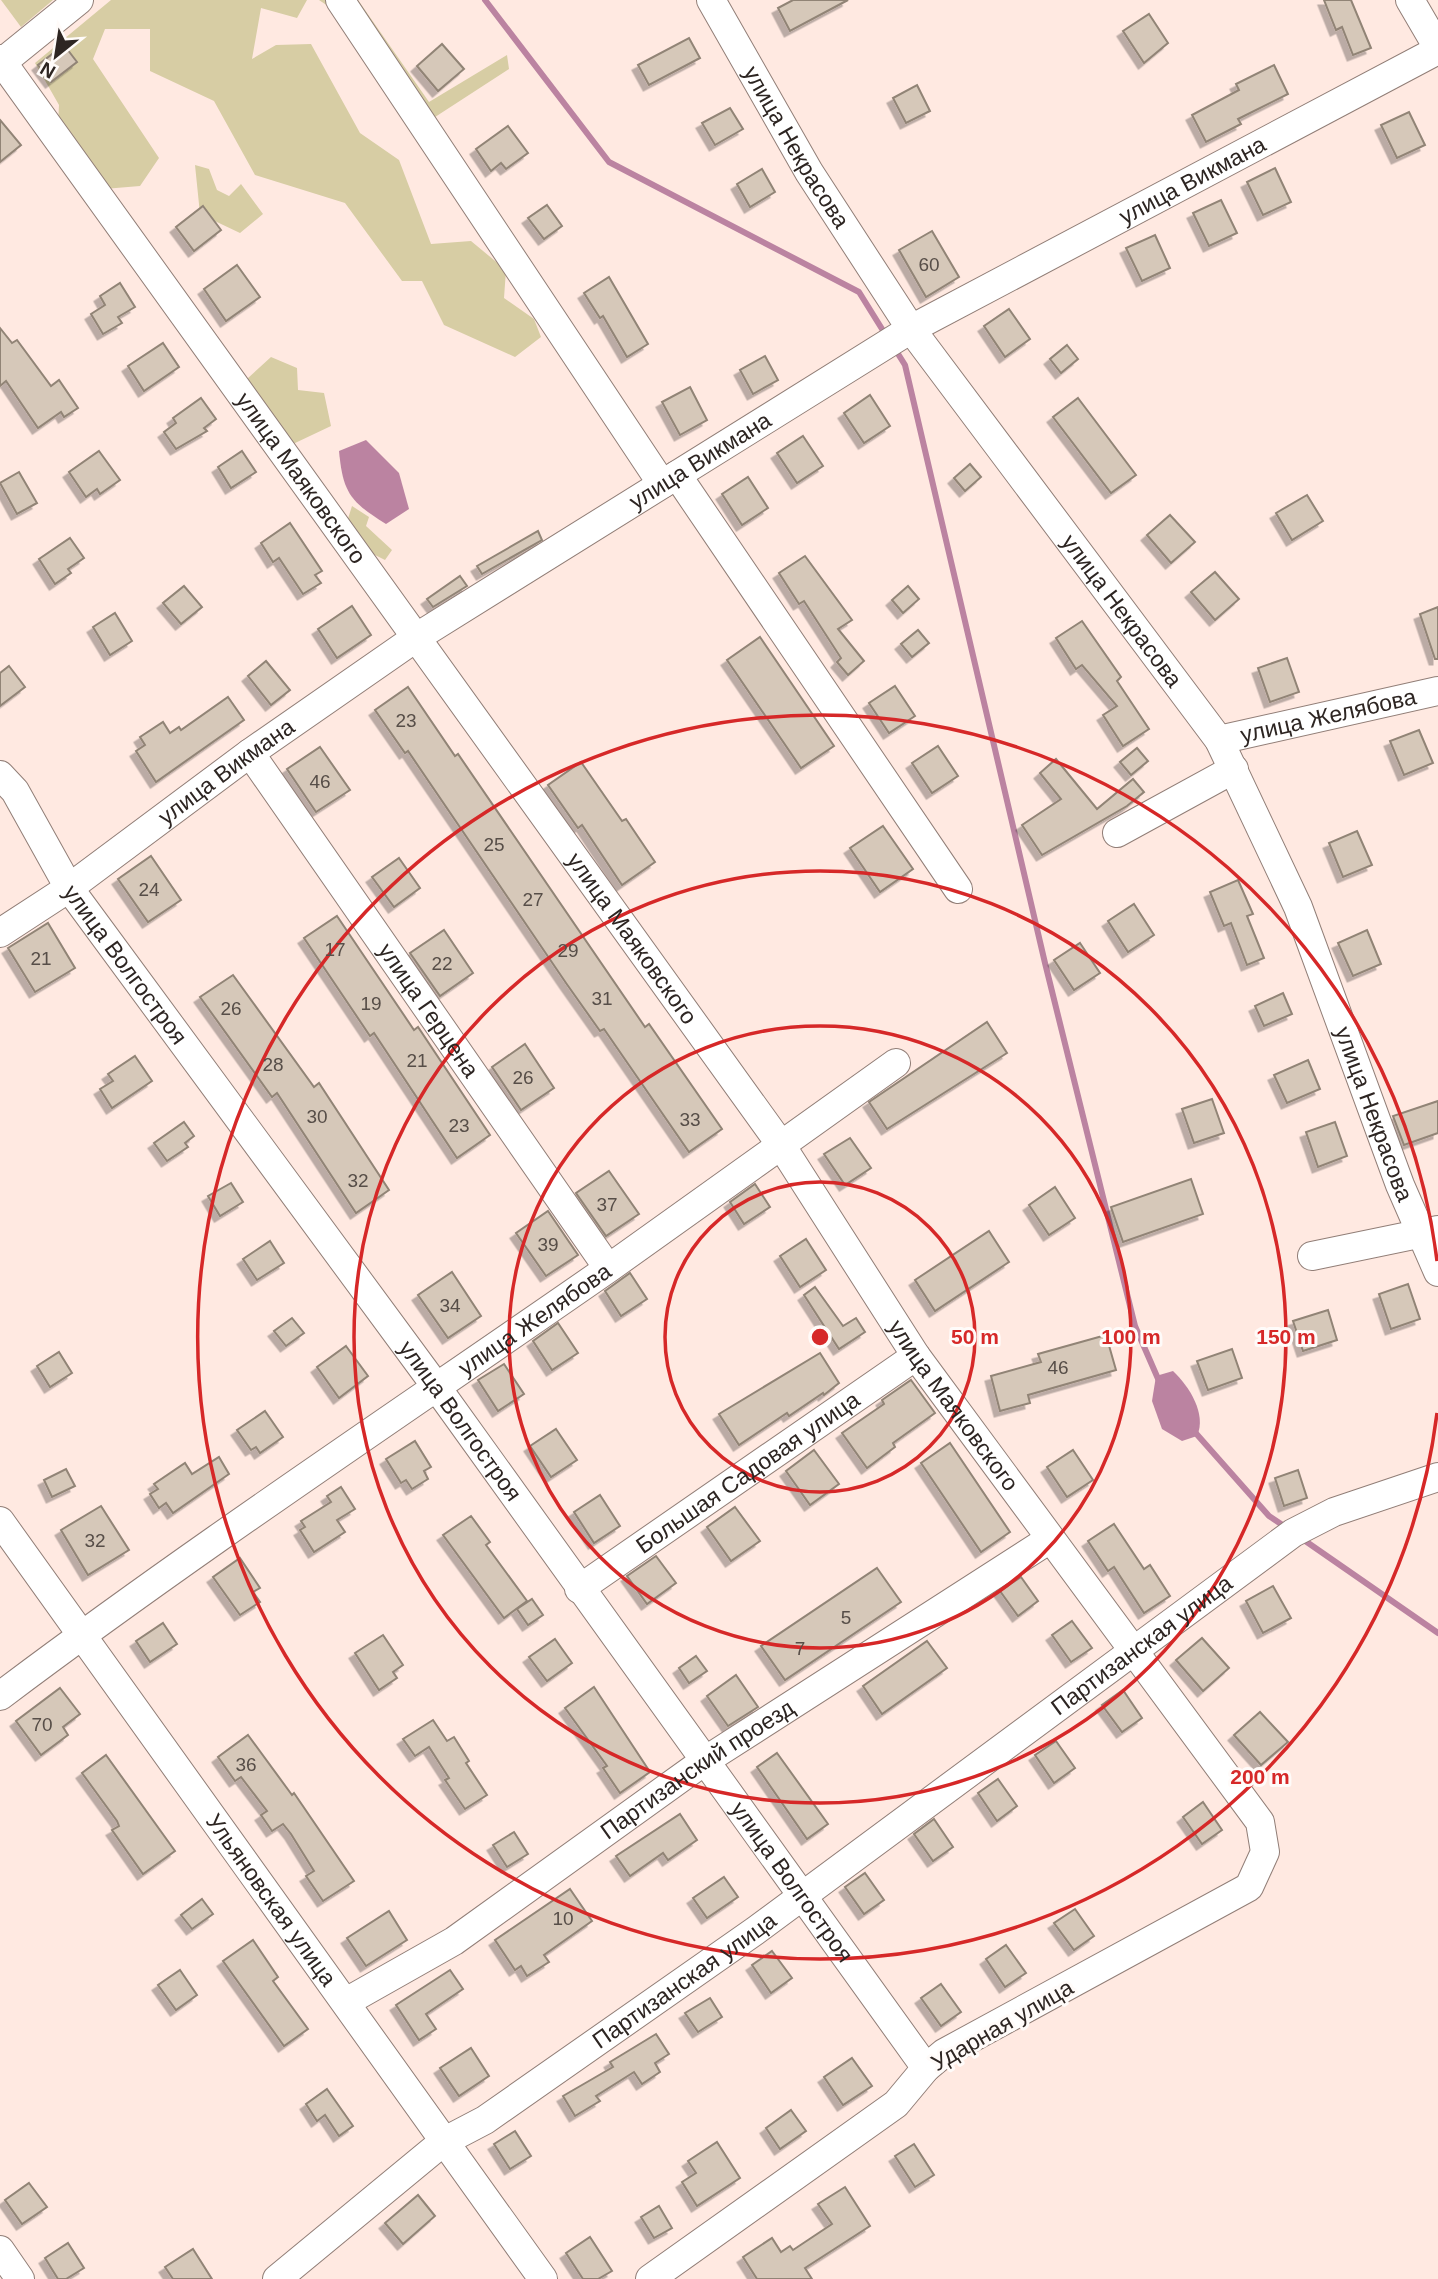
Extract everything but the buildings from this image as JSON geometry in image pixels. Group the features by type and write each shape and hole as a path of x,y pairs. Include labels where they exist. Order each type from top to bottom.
{"street":[{"path":"1,62 79,0"},
{"path":"340,0 669,480 958,889"},
{"name":"улица Некрасова","path":"711,0 809,172 911,329 1219,740 1298,907 1400,1185 1430,1232 1438,1272"},
{"path":"1410,0 1438,49"},
{"name":"улица Викмана","path":"0,933 69,888 250,753 416,637 911,329 1438,49"},
{"name":"улица Маяковского","path":"1,62 781,1145 916,1356 1260,1822"},
{"name":"улица Желябова","path":"1219,740 1438,691"},
{"name":"улица Герцена","path":"250,753 608,1268"},
{"name":"улица Желябова","path":"1117,833 1234,769"},
{"name":"улица Волгостроя","path":"0,775 15,791 69,888 435,1385 703,1762 926,2068"},
{"name":"улица Желябова","path":"0,1696 83,1634 435,1385 608,1268 896,1063"},
{"path":"1312,1256 1430,1232"},
{"name":"Большая Садовая улица","path":"579,1589 916,1356"},
{"name":"Партизанская улица","path":"277,2279 443,2142 485,2120 801,1897 1293,1532 1334,1512 1438,1477"},
{"name":"Ульяновская улица","path":"0,1521 543,2279"},
{"name":"Партизанский проезд","path":"346,2002 454,1941 703,1762 1050,1539"},
{"name":"Ударная улица","path":"650,2279 897,2104 926,2068 944,2053 1249,1887 1265,1852 1260,1822"},
{"path":"0,2250 20,2279"}],"shaded area":[{"path":"1,0 53,0 21,27"},
{"path":"111,0 307,0 297,18 261,8 252,59 276,45 311,44 360,133 399,160 431,244 471,241 506,270 504,298 534,319 541,337 515,357 444,325 422,281 402,281 345,203 255,175 214,101 150,71 150,29 105,29 93,59 159,158 140,186 104,189 58,124 59,105 35,63"},
{"path":"319,0 358,0 429,102 507,55 509,69 432,119 365,31"},
{"path":"195,165 209,169 217,190 229,196 241,184 263,214 240,233 200,214"},
{"path":"271,357 297,368 298,390 324,393 331,426 293,444 247,379"},
{"path":"366,440 399,473 409,509 386,524 357,503 343,477 339,451"},
{"path":"352,506 369,517 366,526 392,550 385,560 373,554 346,525"},
{"path":"1173,1371 1190,1392 1200,1419 1197,1436 1182,1441 1162,1429 1152,1401 1156,1376"}],"waterway":[{"path":"485,0 609,162 859,292 887,337"},
{"path":"895,349 905,365 1045,963 1135,1326 1159,1381"},
{"path":"1193,1430 1269,1516 1287,1528"},
{"path":"1301,1538 1438,1633"}]}
